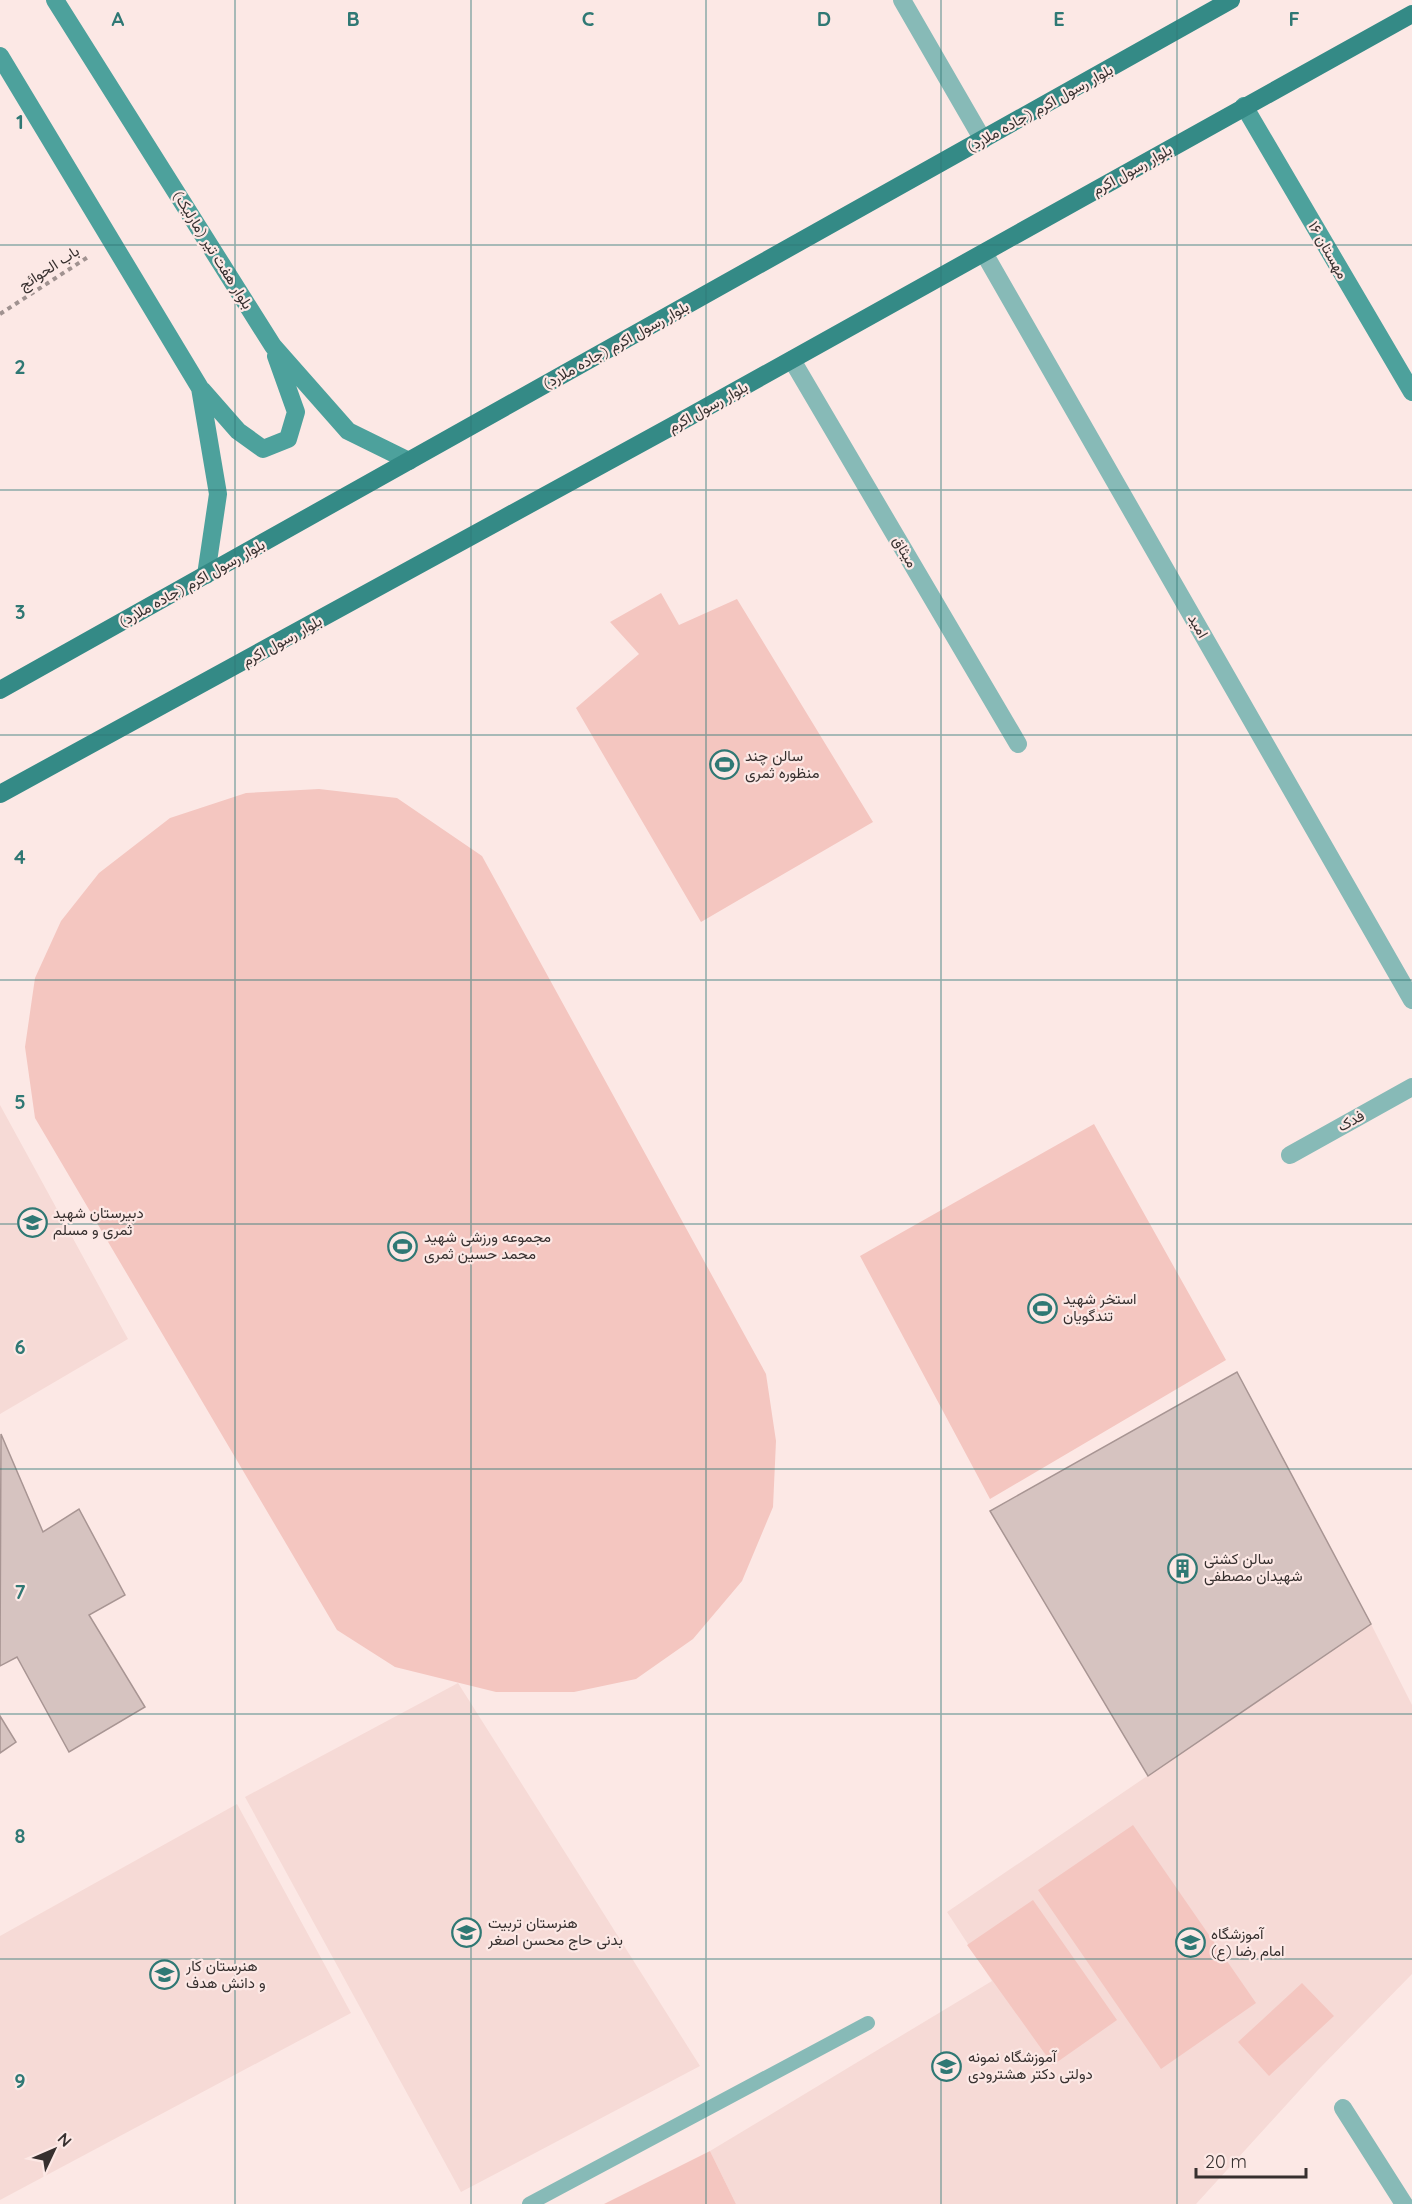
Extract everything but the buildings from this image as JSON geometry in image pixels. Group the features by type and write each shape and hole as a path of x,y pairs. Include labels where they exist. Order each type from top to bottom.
{"main road":[{"name":"بلوار هفت تیر (مارلیک)","path":"55,0 273,346 348,431 410,461"},
{"name":"بلوار رسول اکرم (جاده ملارد)","path":"0,690 1231,0"},
{"name":"بلوار رسول اکرم","path":"0,794 792,360 1412,14"},
{"path":"0,56 200,388 238,431 263,449 288,439 296,412 273,346"},
{"name":"مهستان ۱۶","path":"1244,106 1412,392"},
{"path":"200,388 218,494 206,575"}],"street":[{"path":"903,0 982,140"},
{"name":"امید","path":"984,253 1412,1000"},
{"name":"میثاق","path":"792,360 1018,744"},
{"name":"فدک","path":"1290,1155 1412,1087"},
{"path":"1343,2108 1404,2204"}],"lane":[{"path":"529,2204 868,2023"}],"path":[{"name":"باب الحوائج","path":"0,314 112,241"}],"shaded area":[{"name":"سالن چند منظوره ثمری","path":"661,593 679,625 737,599 873,822 701,922 576,708 639,654 610,622"},
{"name":"مجموعه ورزشی شهید محمد حسین ثمری","path":"319,789 397,798 482,856 766,1374 776,1441 773,1507 742,1581 693,1639 636,1679 574,1692 496,1692 395,1667 337,1630 35,1118 25,1047 35,978 61,921 99,873 170,818 246,793"},
{"name":"دبیرستان شهید ثمری و مسلم","path":"0,1105 128,1339 0,1414"},
{"name":"استخر شهید تندگویان","path":"1094,1124 1226,1360 990,1499 860,1256"},
{"name":"آموزشگاه امام رضا (ع)","path":"1371,1624 1412,1705 1412,1974 1318,2070 1196,2204 736,2204 710,2151 992,1981 947,1912"},
{"name":"هنرستان تربیت بدنی حاج محسن اصغر","path":"458,1683 700,2066 461,2192 245,1797"},
{"name":"هنرستان کار و دانش هدف","path":"237,1804 351,2013 0,2200 0,1936"},
{"path":"1133,1825 1256,2003 1161,2069 1038,1890"},
{"path":"1033,1900 1117,2020 1053,2065 967,1945"},
{"path":"1302,1983 1334,2016 1269,2076 1238,2042"},
{"path":"710,2151 736,2204 604,2204"}],"place":[{"name":"سالن چند منظوره ثمری","path":"724,765"},
{"name":"دبیرستان شهید ثمری و مسلم","path":"32,1222"},
{"name":"مجموعه ورزشی شهید محمد حسین ثمری","path":"403,1246"},
{"name":"استخر شهید تندگویان","path":"1042,1308"},
{"name":"سالن کشتی شهیدان مصطفی","path":"1183,1568"},
{"name":"هنرستان تربیت بدنی حاج محسن اصغر","path":"467,1932"},
{"name":"آموزشگاه امام رضا (ع)","path":"1190,1943"},
{"name":"هنرستان کار و دانش هدف","path":"165,1975"},
{"name":"آموزشگاه نمونه دولتی دکتر هشترودی","path":"947,2066"}]}
